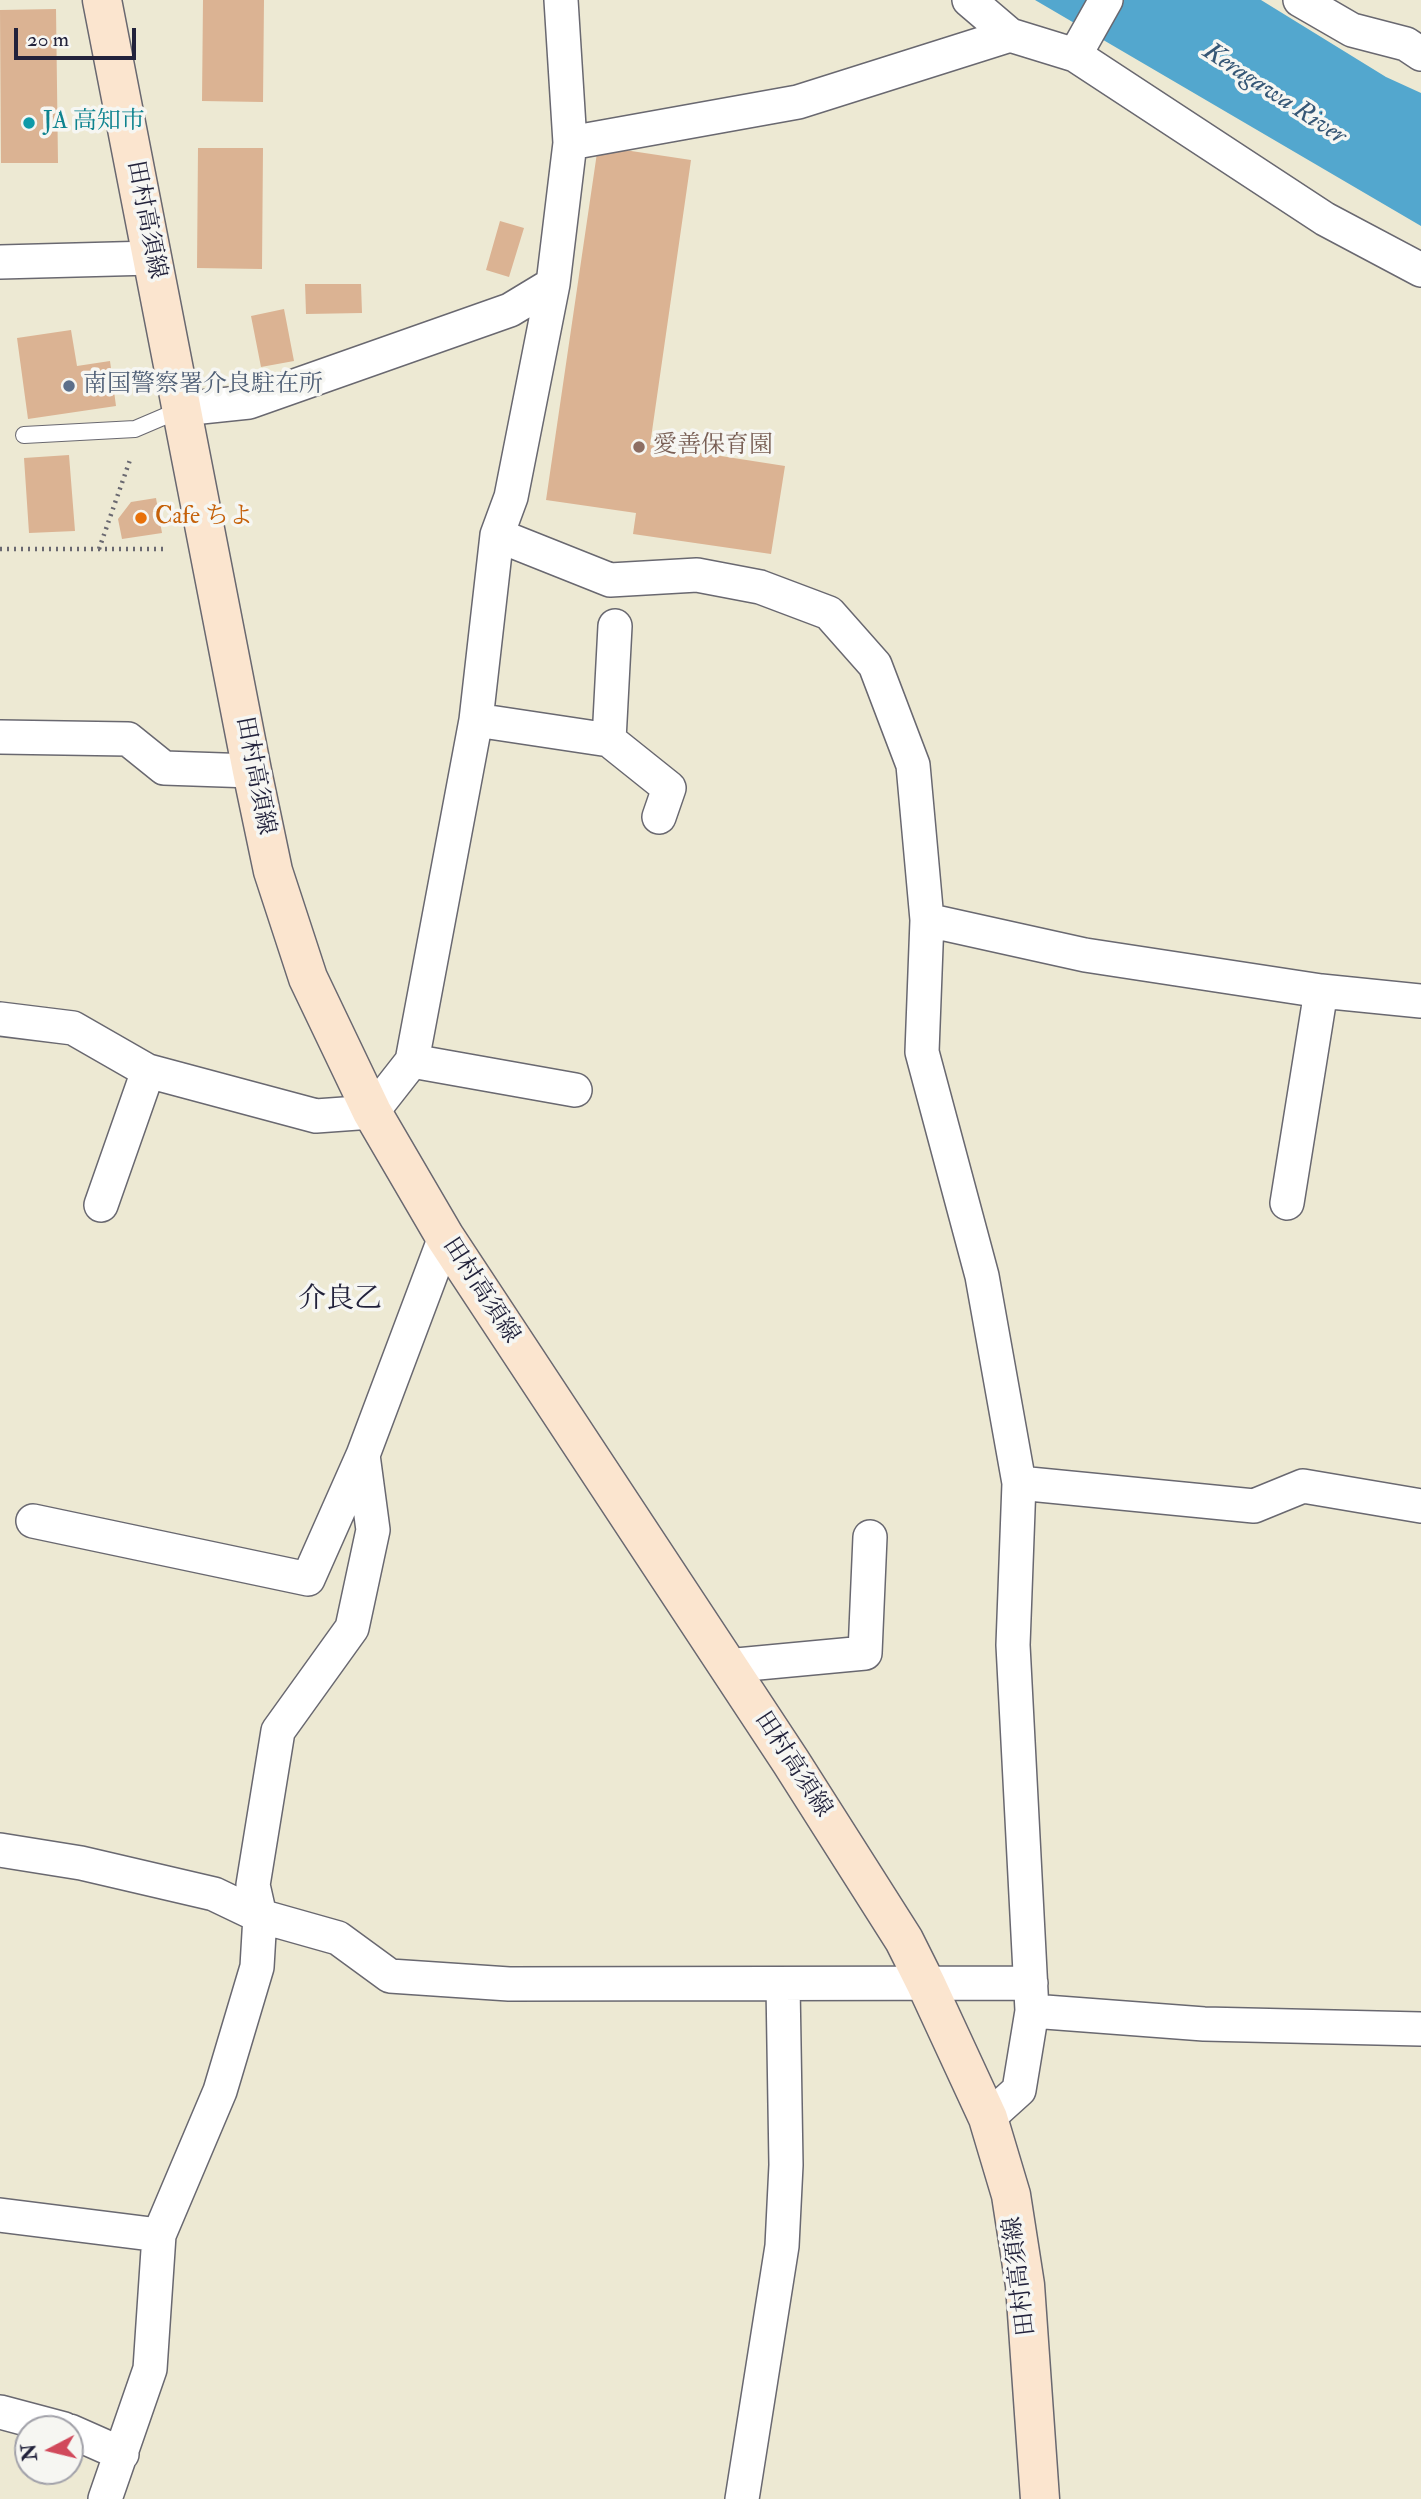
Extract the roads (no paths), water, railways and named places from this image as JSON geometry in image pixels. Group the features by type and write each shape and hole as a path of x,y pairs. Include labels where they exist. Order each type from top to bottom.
{"main road":[{"name":"田村高須線","path":"102,0 273,871 308,978 372,1112 445,1237 904,1940 926,1983 988,2118 1011,2195 1024,2285 1040,2499"}],"street":[{"path":"0,1019 73,1028 148,1071 316,1116 372,1112 412,1061 476,720 497,535 511,497 552,284 570,143 561,0"},
{"path":"969,0 1010,35"},
{"path":"1079,48 1106,0"},
{"path":"1300,0 1352,30 1406,44 1421,54"},
{"path":"570,143 798,102 1010,35 1079,48 1325,219 1421,270"},
{"path":"0,262 152,258"},
{"path":"182,409 249,402 510,310 552,284"},
{"path":"497,535 610,580 697,575 760,587 829,613 874,665 913,765 927,920 922,1052 982,1276 1019,1483 1013,1644 1032,1997 1018,2090 988,2118"},
{"path":"609,740 615,626"},
{"path":"476,720 609,740 669,788 659,817"},
{"path":"0,737 128,739 163,768 252,771"},
{"path":"927,920 1085,955 1321,991 1421,1001"},
{"path":"1287,1203 1321,991"},
{"path":"412,1061 575,1090"},
{"path":"101,1205 148,1071"},
{"path":"33,1521 308,1578 363,1455 445,1237"},
{"path":"105,2499 149,2369 159,2235 220,2091 257,1967 260,1916 253,1885 278,1731 352,1628 373,1530 363,1455"},
{"path":"1019,1483 1254,1506 1303,1486 1421,1506"},
{"path":"726,1666 865,1653 870,1537"},
{"path":"0,1850 81,1863 214,1894 260,1916 338,1938 390,1976 509,1983 926,1983 1204,2024 1421,2029"},
{"path":"742,2499 782,2246 786,2165 783,1985"},
{"path":"0,2215 159,2235"},
{"path":"84,2437 121,2454"}],"lane":[{"path":"24,435 135,429 182,409"}],"water":[{"name":"Keragawa River","path":"1035,0 1261,0 1386,77 1421,93 1421,226"}],"place":[{"name":"JA 高知市","path":"29,123"},
{"name":"南国警察署介良駐在所","path":"69,386"},
{"name":"愛善保育園","path":"639,447"},
{"name":"Cafe ちよ","path":"141,518"}],"district":[{"name":"介良乙","path":"340,1301"}]}
